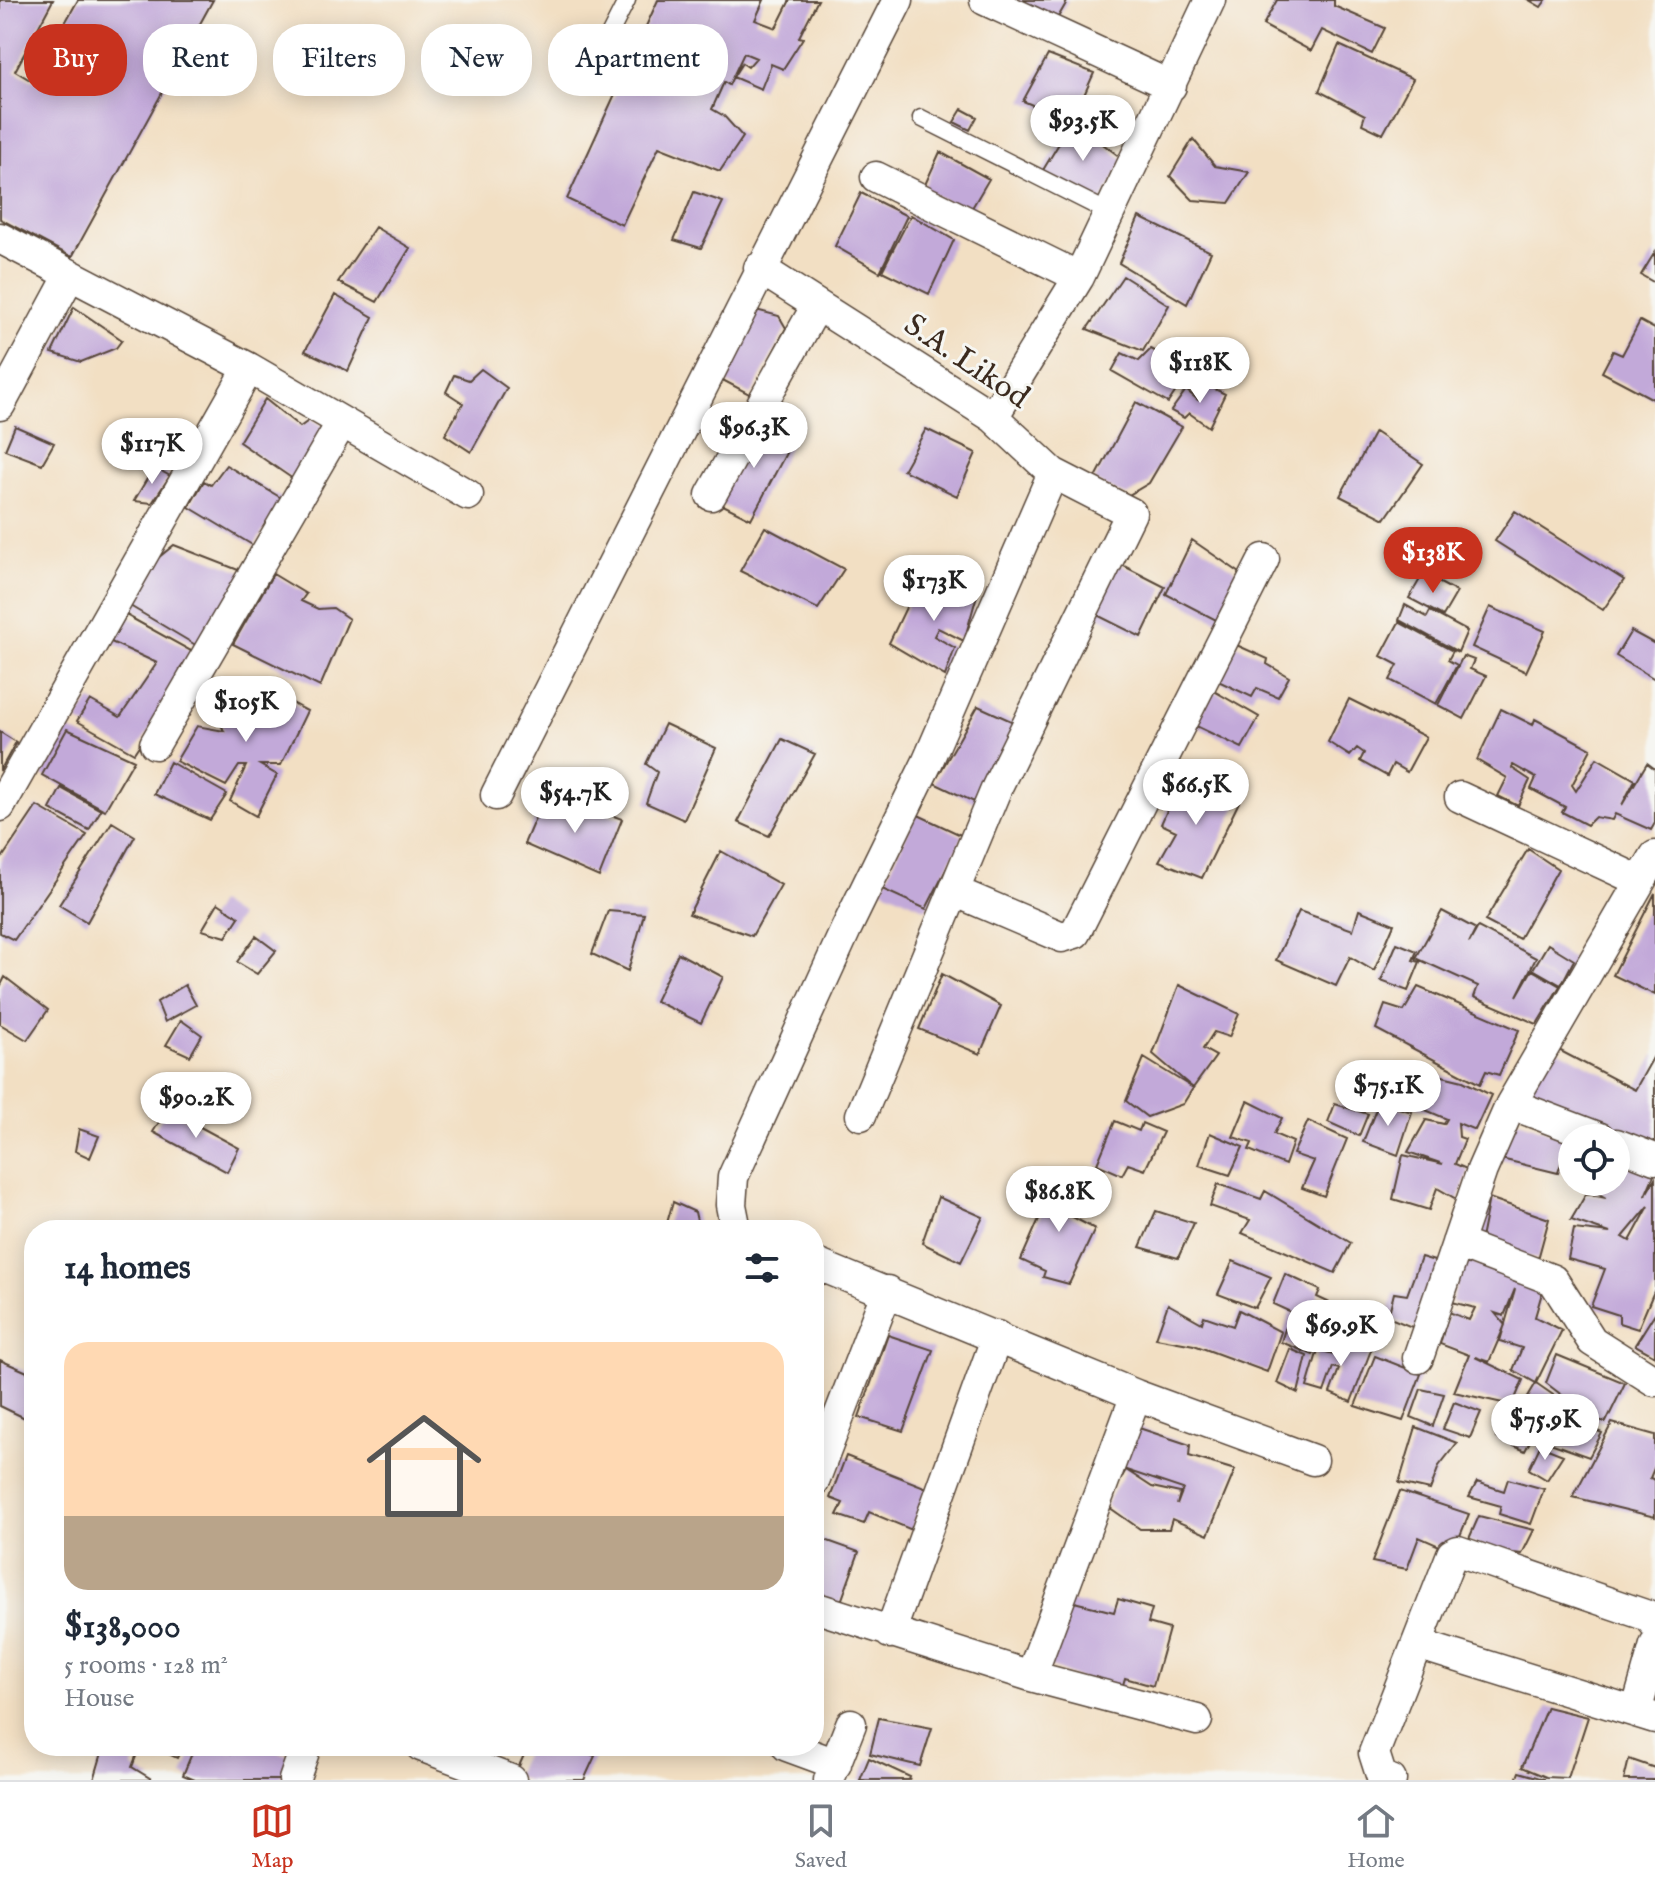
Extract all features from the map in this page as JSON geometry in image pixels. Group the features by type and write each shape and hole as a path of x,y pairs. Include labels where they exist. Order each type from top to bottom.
{"street":[{"path":"496,795 759,268 898,0"},
{"path":"985,0 1171,86"},
{"path":"993,417 1079,277 1210,0"},
{"path":"876,177 1079,277"},
{"path":"0,238 249,368 468,495"},
{"name":"S.A. Likod","path":"759,268 993,417 1053,473 1131,513 997,787 954,891"},
{"path":"0,405 70,275"},
{"path":"711,495 816,307"},
{"path":"0,806 249,368"},
{"path":"155,744 342,422"},
{"path":"734,1220 731,1205 733,1177 846,929 927,763 1053,473"},
{"path":"861,1115 954,891 1062,937 1075,933 1264,559"},
{"path":"1418,1358 1482,1170 1511,1104 1648,868 1460,797"},
{"path":"1511,1104 1563,1124"},
{"path":"1630,1149 1655,1159"},
{"path":"1457,1243 1553,1280 1592,1341 1655,1381"},
{"path":"824,1267 1136,1395 1313,1460"},
{"path":"824,1455 887,1291"},
{"path":"890,1633 997,1336"},
{"path":"1031,1676 1136,1395"},
{"path":"1391,1780 1382,1778 1374,1753 1449,1557 1458,1551 1648,1616 1655,1624"},
{"path":"824,1610 1031,1676 1197,1720"},
{"path":"1417,1644 1646,1715 1655,1645"},
{"path":"804,1756 832,1772 851,1724"},
{"path":"294,1780 302,1756"},
{"path":"447,1756 511,1780"}],"lane":[{"path":"615,24 627,0"},
{"path":"921,118 1110,213"}],"building":[{"path":"0,0 53,0 40,24 24,24 24,54 15,71 24,76 24,96 127,96 127,24 64,24 78,0 213,0 200,24 143,24 143,96 160,96 72,257 0,219"},
{"path":"658,0 764,0 755,20 776,28 790,0 818,0 799,37 803,38 783,69 771,64 761,89 733,77 742,63 748,67 756,58 744,53 728,84 728,24 647,24"},
{"path":"1014,0 1068,0 1053,26"},
{"path":"1277,0 1334,0 1334,6 1385,28 1372,54 1322,30 1311,51 1263,25"},
{"path":"1529,0 1546,0 1541,7"},
{"path":"1339,45 1413,79 1383,134 1362,124 1365,115 1319,91"},
{"path":"1048,55 1094,73 1072,122 1023,101"},
{"path":"614,96 718,96 712,109 724,116 743,137 720,171 659,147 622,225 567,199"},
{"path":"962,109 977,117 970,130 954,122"},
{"path":"1072,122 1103,135 1099,141 1124,160 1101,202 1040,175"},
{"path":"1193,139 1215,166 1249,172 1229,203 1193,200 1170,176"},
{"path":"940,152 989,179 969,213 923,189"},
{"path":"694,192 723,202 701,248 674,240"},
{"path":"861,193 907,216 880,272 835,246"},
{"path":"911,215 954,240 929,294 882,271"},
{"path":"1139,217 1211,252 1187,304 1119,263"},
{"path":"375,227 410,248 377,302 338,282"},
{"path":"1655,252 1655,283 1641,275"},
{"path":"1123,276 1169,305 1143,351 1087,329"},
{"path":"335,295 373,317 348,371 305,351"},
{"path":"74,307 122,340 116,348 81,362 52,353"},
{"path":"752,309 779,316 786,328 751,395 715,376"},
{"path":"1640,321 1655,329 1655,400 1602,372 1613,351 1622,355"},
{"path":"1151,349 1190,370 1168,403 1112,371 1122,353 1139,361"},
{"path":"481,369 507,388 471,452 445,435 463,403 446,392 454,375 469,380"},
{"path":"1207,385 1225,394 1209,427 1189,413 1184,418 1171,411 1186,390 1198,400"},
{"path":"265,399 300,427 311,419 329,430 293,479 239,442"},
{"path":"1136,402 1182,427 1149,483 1127,496 1094,481"},
{"path":"757,422 793,440 751,519 715,501"},
{"path":"15,426 54,443 42,464 5,450"},
{"path":"926,429 976,453 957,496 903,470"},
{"path":"1375,432 1423,464 1385,519 1340,496"},
{"path":"226,465 283,499 254,546 189,507 204,481 211,485"},
{"path":"154,467 170,476 152,503 134,501"},
{"path":"1515,511 1624,580 1603,610 1495,541"},
{"path":"765,527 844,569 818,609 740,571"},
{"path":"1192,540 1243,575 1218,621 1166,594"},
{"path":"174,545 246,573 199,647 130,606 158,558"},
{"path":"1118,563 1165,587 1141,637 1095,614"},
{"path":"273,574 306,594 301,601 318,609 333,608 349,619 320,687 233,644"},
{"path":"1423,574 1457,592 1443,616 1409,598"},
{"path":"921,576 977,595 964,641 938,628 934,636 955,648 945,676 889,643"},
{"path":"1405,605 1427,617 1430,611 1467,631 1458,652 1399,620"},
{"path":"1490,607 1545,631 1526,672 1472,647"},
{"path":"126,615 193,652 180,669 187,673 134,753 77,721 90,700 120,717 157,663 111,642"},
{"path":"1399,622 1453,651 1448,660 1457,665 1436,704 1390,680 1398,665 1381,656"},
{"path":"1631,631 1655,644 1655,679 1616,656"},
{"path":"1232,643 1268,659 1267,664 1289,677 1278,697 1257,688 1252,697 1216,680"},
{"path":"1463,656 1474,660 1470,669 1486,676 1464,719 1438,705"},
{"path":"255,683 307,711 281,765 260,765 277,775 256,816 230,801 246,766 239,766 226,786 176,761 197,726 224,731 216,713 230,691 242,699"},
{"path":"1214,691 1259,717 1242,748 1194,725"},
{"path":"1349,699 1426,737 1407,772 1393,764 1387,776 1360,761 1364,753 1357,748 1350,756 1328,742"},
{"path":"978,706 1018,724 974,802 934,783"},
{"path":"1501,709 1533,725 1535,719 1591,749 1572,785 1576,791 1597,758 1635,780 1622,805 1647,763 1655,769 1655,823 1651,830 1615,814 1612,820 1595,817 1587,825 1562,812 1565,807 1531,789 1536,778 1513,765 1512,768 1530,780 1518,806 1498,796 1507,778 1477,760"},
{"path":"665,724 716,748 684,820 646,803 657,772 646,764"},
{"path":"67,729 134,760 105,810 42,775"},
{"path":"0,732 16,742 0,771"},
{"path":"782,739 815,754 769,836 738,822"},
{"path":"170,762 227,794 210,820 154,794"},
{"path":"1181,779 1239,802 1202,878 1159,861 1176,831 1161,824"},
{"path":"61,788 101,810 89,830 50,809"},
{"path":"559,796 622,819 599,877 524,844 538,811 552,815"},
{"path":"37,806 87,835 14,940 0,933 0,861"},
{"path":"916,814 963,836 926,909 882,889"},
{"path":"112,822 135,836 87,922 59,905"},
{"path":"1528,849 1558,869 1519,939 1485,921"},
{"path":"721,851 781,885 752,936 689,914"},
{"path":"1655,893 1655,995 1613,975"},
{"path":"218,903 239,917 226,937 202,930"},
{"path":"1359,910 1394,924 1374,971 1350,957 1336,986 1276,960 1299,911 1353,930"},
{"path":"608,911 644,914 628,971 592,954"},
{"path":"1442,911 1476,929 1469,943 1478,927 1536,958 1517,996 1532,970 1560,986 1537,1024 1474,997 1478,986 1416,958"},
{"path":"256,936 276,951 257,974 237,962"},
{"path":"1397,943 1417,951 1413,960 1420,962 1408,991 1381,981"},
{"path":"1548,944 1574,960 1561,985 1533,969"},
{"path":"678,953 723,977 701,1023 655,1001"},
{"path":"942,974 1001,1006 980,1054 919,1029"},
{"path":"5,977 48,1010 27,1040 0,1024 0,987"},
{"path":"185,985 196,1005 165,1022 157,1002"},
{"path":"1179,985 1239,1014 1229,1037 1214,1032 1203,1049 1216,1056 1193,1088 1153,1054"},
{"path":"1418,987 1519,1030 1499,1075 1486,1071 1480,1084 1376,1029 1385,1005 1404,1011"},
{"path":"181,1020 202,1035 190,1056 166,1045"},
{"path":"1553,1047 1635,1090 1655,1054 1655,1148 1630,1139 1630,1124 1590,1124 1523,1099"},
{"path":"1144,1058 1193,1088 1183,1104 1147,1117 1126,1101"},
{"path":"1430,1073 1463,1081 1491,1095 1475,1130 1458,1123 1459,1137 1465,1139 1455,1164 1469,1170 1458,1200 1437,1188 1429,1210 1393,1199 1403,1155 1443,1164 1408,1152 1426,1120 1444,1124 1447,1119 1416,1106"},
{"path":"1248,1101 1282,1118 1274,1134 1293,1142 1285,1165 1249,1150 1252,1143 1233,1137"},
{"path":"1379,1102 1412,1112 1398,1155 1363,1142"},
{"path":"1335,1104 1368,1114 1359,1136 1328,1122"},
{"path":"167,1109 239,1148 227,1172 153,1132"},
{"path":"1511,1118 1558,1135 1558,1173 1497,1158"},
{"path":"1115,1121 1139,1131 1142,1123 1163,1132 1145,1170 1128,1164 1122,1175 1097,1164"},
{"path":"1308,1121 1347,1139 1324,1196 1302,1188 1314,1161 1293,1154"},
{"path":"79,1129 99,1136 90,1158 75,1151"},
{"path":"1210,1133 1243,1147 1230,1175 1199,1165"},
{"path":"1630,1156 1637,1159 1632,1166 1654,1175 1645,1196 1655,1179 1655,1289 1638,1329 1619,1323 1619,1315 1591,1306 1605,1269 1568,1259 1574,1229 1610,1233 1571,1220 1585,1196 1606,1198 1603,1196 1630,1196","holes":["1649,1206 1630,1241 1623,1237"]},
{"path":"1060,1171 1081,1183 1067,1214 1095,1229 1069,1284 1043,1277 1045,1271 1021,1260"},
{"path":"1218,1184 1261,1199 1265,1191 1351,1243 1335,1273 1242,1233 1250,1220 1210,1206"},
{"path":"938,1197 983,1217 961,1262 922,1243"},
{"path":"1489,1198 1549,1219 1538,1259 1480,1244"},
{"path":"673,1202 695,1212 697,1220 668,1220"},
{"path":"1156,1211 1194,1223 1178,1258 1140,1247"},
{"path":"1421,1257 1441,1263 1419,1330 1388,1317 1394,1293 1407,1295"},
{"path":"1464,1258 1517,1283 1544,1286 1535,1317 1562,1330 1536,1383 1513,1370 1522,1348 1500,1341 1504,1328 1489,1362 1475,1357 1523,1380 1512,1406 1543,1416 1525,1451 1496,1438 1507,1404 1454,1392 1469,1355 1440,1344 1449,1312 1469,1320 1475,1308 1452,1302","holes":["1515,1289 1505,1325 1495,1313 1504,1316"]},
{"path":"1233,1261 1271,1277 1255,1308 1218,1294"},
{"path":"1285,1274 1320,1290 1317,1297 1347,1311 1338,1334 1273,1304"},
{"path":"1168,1304 1202,1323 1204,1316 1233,1326 1239,1310 1281,1332 1267,1372 1194,1345 1156,1338"},
{"path":"1356,1308 1388,1317 1380,1343 1348,1331"},
{"path":"1290,1313 1324,1329 1313,1355 1281,1342"},
{"path":"1655,1313 1655,1356 1635,1345"},
{"path":"888,1335 933,1350 903,1431 859,1417"},
{"path":"1345,1336 1373,1345 1351,1402 1330,1393 1339,1369 1333,1367 1324,1392 1307,1387 1318,1350 1338,1355"},
{"path":"1290,1349 1307,1356 1298,1393 1277,1383"},
{"path":"1557,1355 1625,1383 1606,1422 1570,1415 1567,1399 1546,1383"},
{"path":"1375,1356 1421,1374 1403,1421 1355,1406"},
{"path":"0,1360 24,1371 24,1418 0,1406"},
{"path":"1536,1383 1559,1399 1550,1415 1523,1405"},
{"path":"1421,1389 1444,1394 1433,1426 1411,1417"},
{"path":"1454,1402 1481,1412 1470,1438 1443,1429"},
{"path":"1554,1412 1602,1433 1589,1457 1539,1439"},
{"path":"1612,1423 1655,1435 1655,1466 1650,1478 1655,1480 1655,1517 1573,1497"},
{"path":"1133,1426 1190,1445 1189,1456 1235,1470 1208,1535 1172,1519 1169,1529 1140,1529 1106,1505 1126,1470 1120,1467","holes":["1126,1470 1183,1489 1177,1505 1180,1493 1152,1487"]},
{"path":"1416,1427 1457,1443 1439,1466 1430,1490 1399,1483"},
{"path":"1540,1446 1563,1455 1547,1480 1529,1469"},
{"path":"846,1456 927,1488 912,1530 869,1512 864,1524 837,1515 843,1503 830,1498"},
{"path":"1508,1479 1544,1489 1531,1524 1499,1514 1501,1506 1469,1497 1477,1482 1504,1491"},
{"path":"1400,1491 1469,1514 1457,1543 1446,1549 1419,1537 1407,1569 1372,1562"},
{"path":"1479,1516 1534,1530 1522,1554 1496,1551 1468,1541"},
{"path":"824,1540 859,1552 838,1610 824,1605"},
{"path":"1118,1599 1152,1609 1148,1623 1169,1629 1153,1686 1125,1678 1120,1695 1047,1665 1066,1600 1114,1612"},
{"path":"1547,1707 1588,1717 1568,1778 1546,1777 1522,1767"},
{"path":"879,1718 932,1728 920,1766 870,1754"},
{"path":"101,1756 136,1756 132,1767 153,1780 94,1780"},
{"path":"191,1756 289,1756 280,1780 195,1780 183,1775"},
{"path":"524,1756 595,1756 584,1780 527,1780 515,1775"},
{"path":"869,1758 910,1777 909,1780 860,1780"},
{"path":"1629,1759 1655,1768 1655,1780 1624,1780"},
{"path":"1519,1772 1544,1779 1544,1780 1516,1780"}]}
